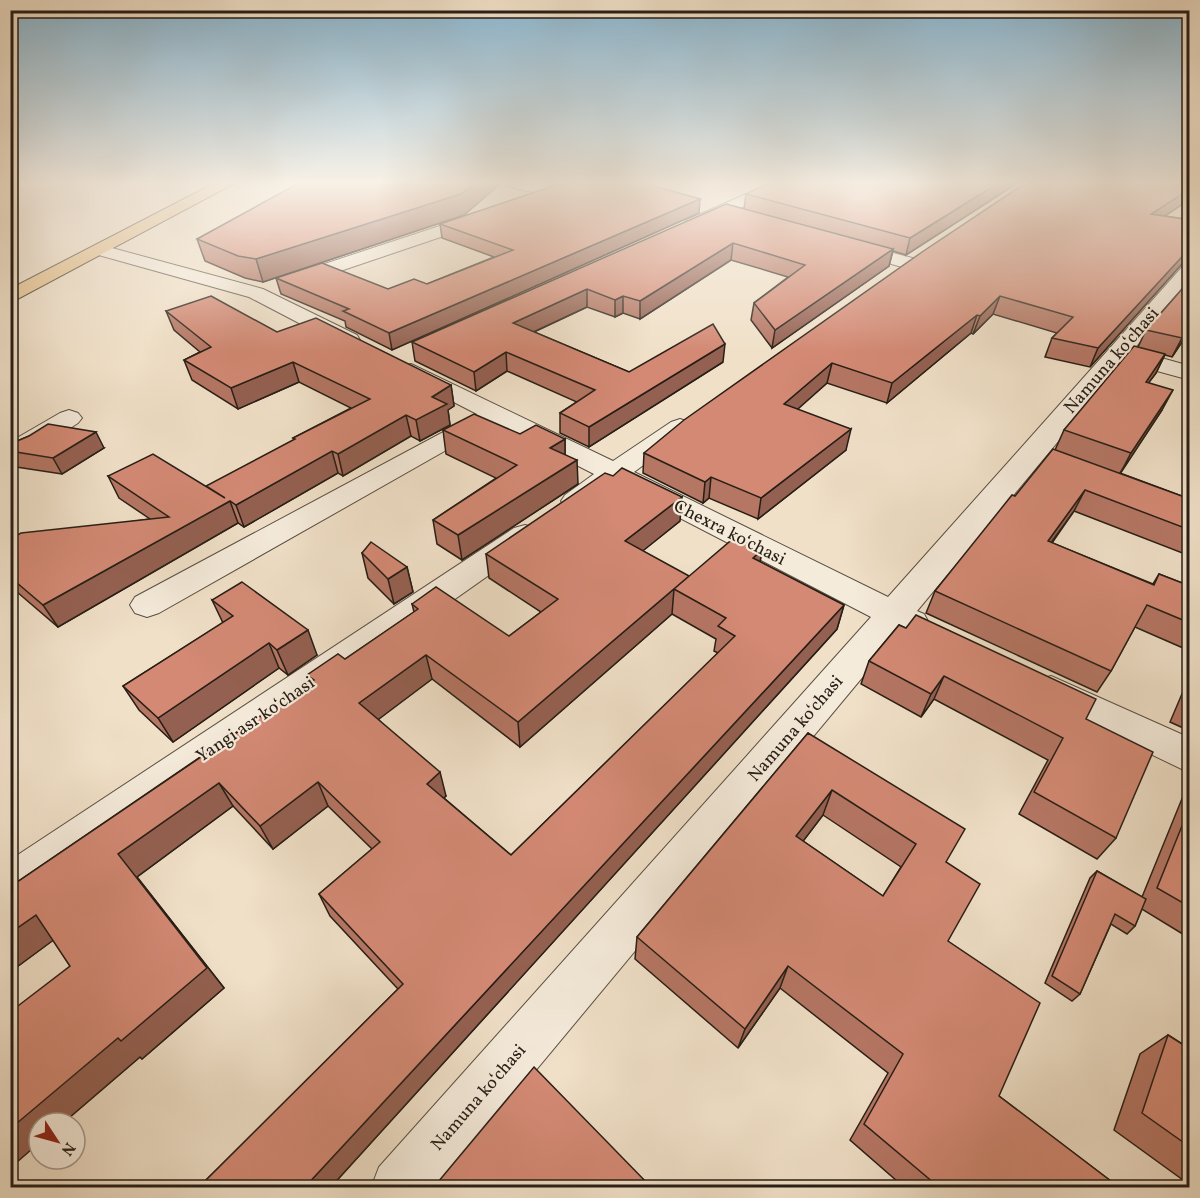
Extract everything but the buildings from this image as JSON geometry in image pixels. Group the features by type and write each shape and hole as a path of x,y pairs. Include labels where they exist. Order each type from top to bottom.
{"highway":[{"path":"21,272 85,240"},
{"path":"10,297 120,240"}],"street":[{"path":"256,293 413,240"},
{"path":"833,242 919,257 881,283"},
{"name":"Chexra koʻchasi","path":"101,250 256,293 393,355 495,413 936,634"},
{"name":"Namuna koʻchasi","path":"400,1188 893,614 1046,459 1118,352 1188,273"},
{"path":"1118,352 1190,373"},
{"name":"Yangi asr koʻchasi","path":"10,886 551,518 701,412"},
{"path":"147,605 495,413"},
{"path":"10,451 28,444 69,418"},
{"path":"1031,680 1190,757"}]}
